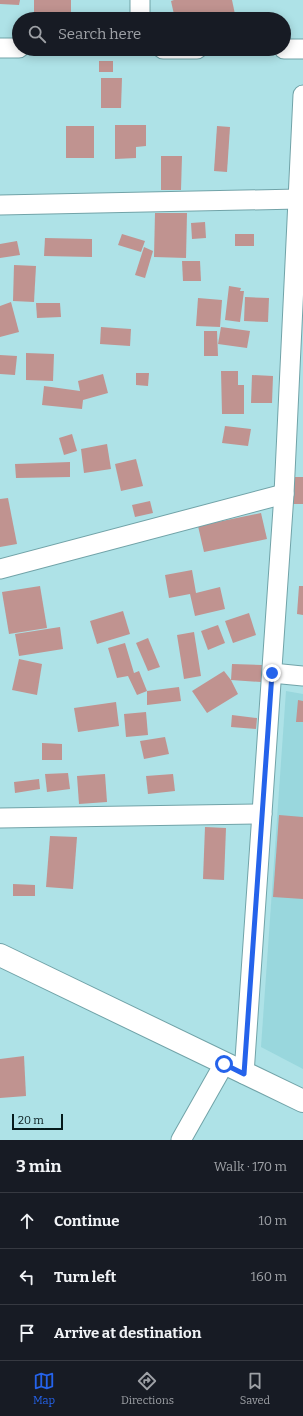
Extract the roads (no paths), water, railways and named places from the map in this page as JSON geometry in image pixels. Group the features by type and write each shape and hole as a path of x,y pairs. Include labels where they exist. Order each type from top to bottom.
{"street":[{"path":"140,0 140,12"},
{"path":"0,48 12,48"},
{"path":"291,49 303,49"},
{"path":"244,1074 284,494 303,95"},
{"path":"0,205 298,199"},
{"path":"0,568 284,494"},
{"path":"272,673 303,676"},
{"path":"0,818 262,814"},
{"path":"0,955 244,1074 303,1101"},
{"path":"181,1140 224,1064"}]}
